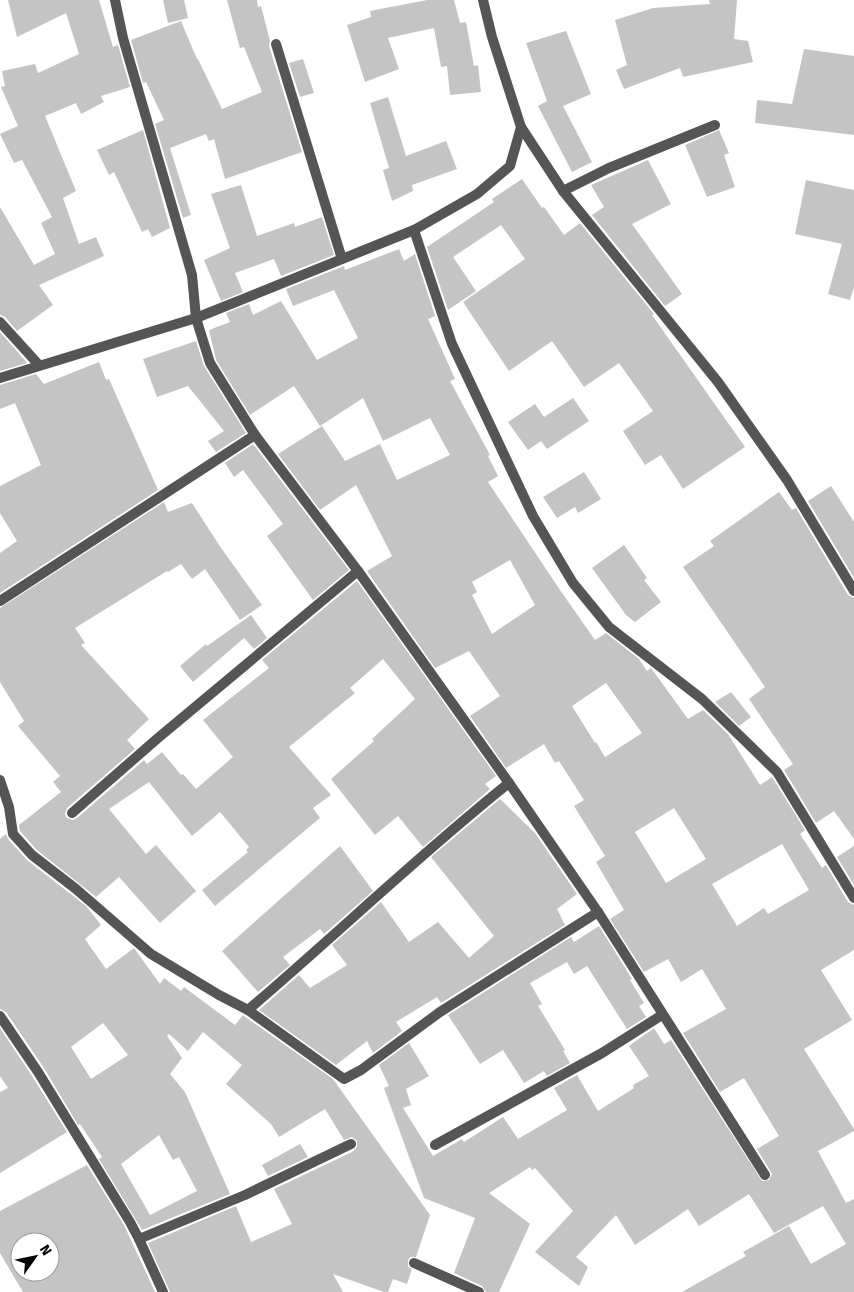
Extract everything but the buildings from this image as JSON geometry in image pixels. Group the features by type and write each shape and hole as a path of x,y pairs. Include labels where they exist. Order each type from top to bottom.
{"street":[{"path":"115,0 123,38 192,275 196,318 210,363 255,435 358,571 509,782 598,912 765,1175"},
{"path":"483,0 492,37 521,127 563,191 718,382 787,480 854,591"},
{"path":"276,44 342,259"},
{"path":"563,191 609,168 715,125"},
{"path":"0,378 196,318 414,230 477,194 510,166 521,127"},
{"path":"414,230 452,344 533,516 573,583 609,628 702,699 777,772 854,898"},
{"path":"0,322 39,366"},
{"path":"0,601 255,435"},
{"path":"72,813 158,738 358,571"},
{"path":"0,780 9,807 13,834 32,855 76,889 151,954 219,995 248,1010 340,1078 348,1078 440,1012 598,912"},
{"path":"248,1010 311,956 458,823 509,782"},
{"path":"435,1145 602,1053 662,1015"},
{"path":"0,1016 38,1072 140,1239 163,1292"},
{"path":"140,1239 245,1195 351,1144"},
{"path":"414,1263 479,1292"}]}
